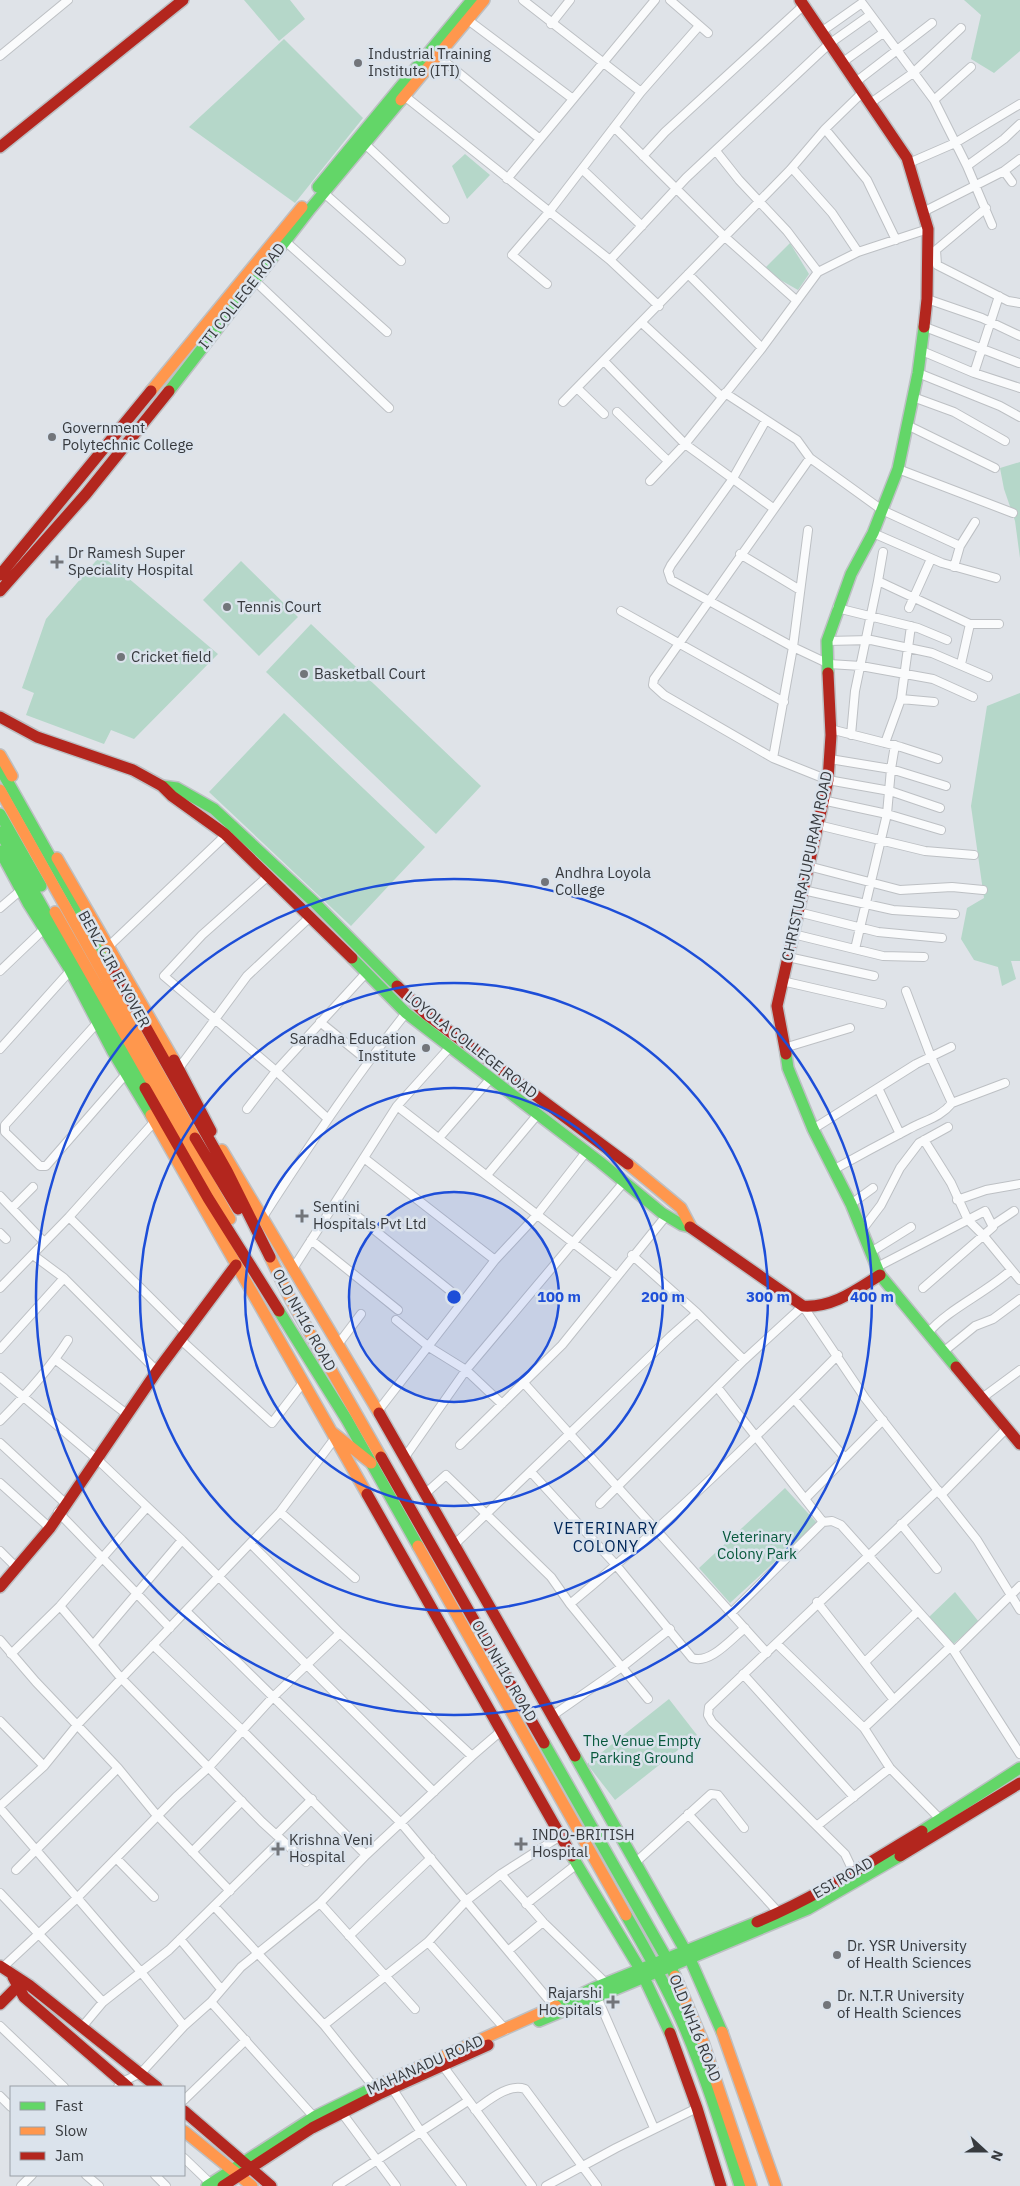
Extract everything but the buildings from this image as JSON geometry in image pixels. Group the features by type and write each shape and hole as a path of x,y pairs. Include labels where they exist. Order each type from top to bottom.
{"street":[{"path":"0,56 68,0"},
{"path":"0,147 183,0"},
{"name":"ITI COLLEGE ROAD","path":"0,591 86,494 285,241 365,144 472,0"},
{"name":"ITI COLLEGE ROAD","path":"0,575 402,94 438,56 484,0"},
{"path":"523,0 602,64 641,92"},
{"path":"551,24 570,0"},
{"path":"506,180 655,0"},
{"path":"670,0 708,33"},
{"path":"643,156 665,132 802,2"},
{"name":"CHRISTURAJUPURAM ROAD","path":"802,2 829,44 872,102 909,163 928,229 927,299 922,350 898,469 873,533 850,574 827,641 830,729 828,780 776,1006 788,1068 813,1129 851,1204 879,1271 943,1352 1020,1444"},
{"path":"821,32 861,2 934,100 967,166 992,225"},
{"path":"610,260 675,189 829,44 870,15"},
{"path":"468,20 573,99"},
{"path":"857,81 897,52 932,23"},
{"path":"547,284 512,255 549,212 641,92 699,26"},
{"path":"872,102 913,73 960,28"},
{"path":"843,62 883,33"},
{"path":"438,56 540,139"},
{"path":"934,100 971,68"},
{"path":"563,402 792,168 825,129 864,92"},
{"path":"402,94 506,180 610,260 659,306"},
{"path":"909,163 955,142 1020,104"},
{"path":"967,166 1004,139 1020,124"},
{"path":"614,128 725,237 796,300"},
{"path":"825,129 867,180 896,240"},
{"path":"365,144 445,219"},
{"path":"716,151 758,202 787,231 818,272"},
{"path":"923,212 1004,171 1020,159"},
{"path":"792,168 832,213 858,252"},
{"path":"582,169 642,226"},
{"path":"1004,171 1012,182"},
{"path":"324,193 401,261"},
{"path":"986,208 936,250 936,265 999,296 1020,303"},
{"path":"650,481 685,444 762,348 818,272 858,252 928,229"},
{"path":"285,241 387,332"},
{"path":"688,274 762,348"},
{"path":"254,280 389,408"},
{"path":"974,372 999,296"},
{"path":"927,299 990,322 1020,336"},
{"path":"642,323 723,395 797,440 810,458 882,510 960,546"},
{"path":"925,327 1020,363"},
{"path":"922,350 974,372 1020,388"},
{"path":"604,361 685,444 773,508"},
{"path":"918,373 1000,406 1020,417"},
{"path":"577,388 604,414"},
{"path":"913,397 954,412 1005,441"},
{"path":"617,412 668,462"},
{"path":"766,420 732,480 668,571 671,580 708,602 829,664 861,666 933,678 973,698"},
{"path":"907,425 995,468"},
{"path":"810,458 740,554 678,644 654,680 656,689 773,758 828,780 890,791 940,808"},
{"path":"898,469 1013,513"},
{"path":"954,567 960,546 975,522"},
{"path":"773,758 793,647 808,530"},
{"path":"873,533 931,559 996,578"},
{"path":"851,735 855,691 872,616 883,552"},
{"path":"740,554 800,590"},
{"path":"909,608 931,559"},
{"path":"878,581 970,624 999,624"},
{"path":"837,608 911,626 947,640"},
{"path":"620,611 784,702"},
{"path":"961,664 970,624"},
{"path":"885,743 901,699 911,626"},
{"path":"827,641 867,640 908,648 940,656 988,677"},
{"path":"901,699 934,702"},
{"name":"LOYOLA COLLEGE ROAD","path":"0,717 37,737 133,770 162,786 172,796 224,834 406,1013 538,1114 666,1216 682,1225 691,1226"},
{"path":"830,729 895,745 938,759"},
{"path":"855,949 869,883 887,814 895,745"},
{"path":"0,755 50,846 110,945 179,1068 216,1140 294,1267 426,1493 688,1955 726,2041 776,2186"},
{"path":"830,759 891,769 946,786"},
{"name":"BENZ CIR FLYOVER","path":"0,768 227,1171"},
{"name":"LOYOLA COLLEGE ROAD","path":"162,786 177,788 200,800 237,829 424,1011 635,1170 681,1208 691,1226 803,1306"},
{"path":"0,790 46,868 114,994 219,1179 270,1260"},
{"path":"822,800 887,814 941,830"},
{"path":"0,814 215,1190 259,1277"},
{"path":"818,825 926,851 974,855"},
{"path":"110,945 224,834 237,829"},
{"name":"OLD NH16 ROAD","path":"0,832 208,1198 259,1277 371,1463 656,1968 680,2016 706,2082 740,2186"},
{"path":"0,851 21,890 70,971 126,1074 155,1121 302,1384 433,1608 501,1731 562,1834 577,1864 642,1973 670,2034 696,2108 720,2186"},
{"path":"808,866 869,883 910,891 952,887 983,890"},
{"path":"267,877 202,935 164,976 327,1118"},
{"path":"0,908 21,890"},
{"path":"803,890 892,910 955,914"},
{"path":"798,912 878,932 942,938"},
{"path":"179,1068 247,976 310,917"},
{"path":"0,971 44,929"},
{"path":"793,934 883,956 924,957"},
{"path":"788,957 874,976"},
{"path":"0,1050 70,971"},
{"path":"247,1110 276,1072 366,973"},
{"path":"782,981 882,1004"},
{"path":"906,991 931,1057 952,1103"},
{"path":"263,1217 327,1118 368,1061 406,1013"},
{"path":"98,1022 5,1125 4,1132 40,1166 46,1166 126,1074"},
{"path":"320,1022 368,1061"},
{"path":"784,1048 850,1028"},
{"path":"294,1267 396,1106 450,1047"},
{"path":"813,1129 878,1088 950,1047"},
{"path":"439,1138 491,1078"},
{"path":"833,1170 900,1134 933,1120 952,1103 1005,1083"},
{"path":"878,1088 900,1134"},
{"path":"396,1106 616,1276"},
{"path":"487,1175 538,1114"},
{"path":"0,1288 34,1255 155,1121"},
{"path":"862,1230 881,1205 900,1168 919,1143 948,1127"},
{"path":"924,1140 951,1183 957,1200 968,1220 983,1235 1020,1280"},
{"path":"378,1411 495,1260 536,1216 586,1152"},
{"path":"364,1158 495,1260"},
{"name":"OLD NH16 ROAD","path":"227,1171 270,1260 669,1963 703,2042 751,2186"},
{"path":"405,1457 466,1370 572,1241 624,1182"},
{"path":"957,1200 986,1190 1020,1184"},
{"path":"12,1208 33,1187"},
{"path":"851,1204 873,1188"},
{"path":"0,1196 44,1242"},
{"path":"337,1200 464,1301"},
{"path":"803,1306 812,1308 832,1303 879,1271 985,1211 993,1225"},
{"path":"923,1288 993,1225 1014,1211"},
{"path":"460,1445 562,1345 632,1255 666,1216"},
{"path":"69,1217 184,1337 272,1423 302,1384"},
{"path":"871,1252 911,1227"},
{"path":"311,1240 398,1310"},
{"path":"34,1255 64,1278 157,1371"},
{"path":"632,1255 697,1313 744,1360"},
{"path":"0,1587 50,1528 157,1371 236,1265"},
{"path":"928,1333 937,1322 984,1292 1011,1270"},
{"path":"0,1349 64,1278"},
{"path":"943,1352 975,1326 993,1319 1020,1299"},
{"path":"803,1306 838,1355 865,1398 977,1540 1020,1610"},
{"path":"600,1504 744,1360 803,1306"},
{"path":"455,1544 697,1313"},
{"path":"339,1343 362,1314"},
{"path":"396,1320 429,1347 466,1370 502,1404"},
{"path":"0,1421 23,1399 56,1360 68,1340"},
{"path":"570,1604 657,1530 756,1437 838,1355"},
{"path":"56,1360 128,1415"},
{"path":"982,1398 1020,1370"},
{"path":"0,1377 23,1399 98,1460 182,1540 434,1792"},
{"path":"523,1382 767,1654"},
{"path":"717,1388 823,1522"},
{"path":"794,1399 845,1458"},
{"path":"805,1499 883,1420"},
{"path":"856,1877 845,1854 712,1722 708,1715 709,1707 714,1699 767,1654 817,1602 867,1555 939,1492 1007,1428"},
{"path":"333,1435 343,1437 363,1460 371,1463"},
{"path":"184,2026 141,1972 76,1899 0,1807 44,1766 78,1724 280,1512 333,1435"},
{"path":"0,1443 62,1508 103,1558 170,1628"},
{"path":"531,1472 616,1565 692,1658 698,1660 706,1659 745,1628"},
{"path":"426,1493 446,1476 487,1514 551,1576 570,1604 648,1699"},
{"path":"0,1483 50,1528"},
{"path":"11,1654 60,1606 147,1507"},
{"path":"280,1512 355,1578"},
{"path":"731,1613 823,1522 832,1521 841,1525 952,1649 1020,1754"},
{"path":"901,1524 937,1569"},
{"path":"93,1645 182,1540"},
{"path":"251,1544 340,1633 472,1756"},
{"path":"0,1551 16,1567"},
{"path":"864,1728 1020,1586"},
{"path":"817,1602 894,1700"},
{"path":"60,1606 121,1678 242,1802 306,1862"},
{"path":"186,1611 402,1823 554,2006"},
{"path":"866,1662 918,1611"},
{"path":"552,1716 622,1667 670,1629"},
{"path":"340,1633 273,1697 209,1767 76,1899 1,1967 15,1982 24,1997 123,2086 141,2074 184,2026 211,2002 242,1966 320,1903 366,1855 501,1731"},
{"path":"0,1640 118,1768 158,1816 230,1891"},
{"path":"777,1644 864,1728 890,1768 941,1820"},
{"path":"153,1645 242,1729 366,1855"},
{"path":"743,1674 854,1797"},
{"path":"0,1721 44,1766"},
{"path":"16,1870 118,1768"},
{"path":"818,1826 890,1768"},
{"name":"ESI ROAD","path":"669,1963 856,1877 1020,1768"},
{"name":"ESI ROAD","path":"688,1955 782,1921 856,1877 959,1822 1020,1783"},
{"path":"636,1862 710,1794 714,1794 722,1800 744,1828"},
{"path":"82,2027 102,2002 180,1939 230,1891 312,1800"},
{"path":"192,1852 242,1802"},
{"path":"688,1814 779,1913"},
{"path":"324,2024 428,1942 466,1900 501,1874 562,1834"},
{"path":"116,1858 154,1897"},
{"path":"349,1936 431,1858"},
{"path":"526,1904 577,1864"},
{"path":"501,1874 542,1922 606,1983"},
{"path":"0,1893 102,2002"},
{"path":"320,1903 415,2009"},
{"path":"214,1906 324,2024 377,2091"},
{"path":"509,1950 542,1922"},
{"path":"180,1939 221,1989"},
{"path":"428,1942 506,2030"},
{"name":"MAHANADU ROAD","path":"246,2166 314,2117 362,2098 606,1983 669,1963"},
{"name":"MAHANADU ROAD","path":"377,2091 392,2088 443,2066 597,1996 642,1973"},
{"path":"0,2004 15,1982"},
{"path":"15,1982 29,1985 155,2086"},
{"path":"597,1996 654,2128"},
{"path":"211,2002 314,2117"},
{"path":"0,2026 63,2086"},
{"path":"185,2099 246,2040"},
{"path":"443,2066 532,2186"},
{"path":"475,2110 504,2091 520,2087 525,2088 597,2186"},
{"path":"392,2088 421,2132 462,2186"},
{"path":"0,2096 10,2106"},
{"name":"MAHANADU ROAD","path":"209,2185 342,2113 362,2098"},
{"path":"337,2186 468,2101"},
{"path":"546,2186 654,2128 696,2108"},
{"path":"185,2112 271,2186"},
{"path":"342,2113 396,2186"},
{"path":"185,2132 252,2186"},
{"path":"185,2159 209,2185"},
{"name":"MAHANADU ROAD","path":"223,2186 235,2172"},
{"path":"21,2186 31,2176"},
{"path":"87,2176 99,2186"},
{"path":"156,2176 166,2186"}],"green space":[{"path":"244,0 290,0 305,19 279,41"},
{"path":"964,0 1020,0 1020,51 994,73 971,59 981,15"},
{"path":"284,39 363,118 295,203 189,127"},
{"path":"465,154 490,175 467,199 452,166"},
{"path":"790,243 809,274 798,290 763,270"},
{"path":"1020,462 1020,558 1015,521 1004,489 1000,468"},
{"path":"101,555 218,654 134,739 111,730 104,744 26,715 34,693 22,688 46,619"},
{"path":"241,561 298,617 259,656 203,600"},
{"path":"311,624 481,786 436,834 266,672"},
{"path":"1020,693 1020,961 1011,961 1016,979 1002,986 998,967 974,960 961,939 967,908 984,898 971,806 987,706"},
{"path":"284,713 425,847 351,926 209,792"},
{"name":"Veterinary Colony Park","path":"785,1488 817,1523 730,1603 699,1568"},
{"path":"955,1592 979,1622 951,1646 929,1617"},
{"name":"The Venue Empty Parking Ground","path":"669,1699 697,1735 615,1800 587,1764"}],"traffic: fast":[{"path":"318,187 472,0"},
{"path":"169,391 311,208 401,100"},
{"path":"828,673 827,641 851,574 873,533 898,469 918,373 924,327"},
{"path":"0,768 113,969"},
{"path":"162,786 177,788 214,809 315,903 397,986"},
{"path":"0,814 41,886"},
{"path":"0,832 145,1088"},
{"path":"0,851 28,903 69,968 113,1052 151,1115"},
{"path":"352,958 406,1013 600,1162 662,1213 682,1225 690,1227"},
{"path":"786,1054 788,1068 813,1129 851,1204 880,1275 956,1367"},
{"path":"279,1311 347,1420 418,1546"},
{"path":"544,1743 675,1976"},
{"path":"575,1756 690,1959 722,2032"},
{"path":"922,1831 1020,1768"},
{"path":"572,1856 640,1969 670,2033"},
{"path":"539,2021 808,1909 900,1856"},
{"path":"626,1915 661,1978 689,2037 740,2186"},
{"path":"556,2006 594,1988 757,1922"},
{"path":"207,2186 314,2117 379,2085"}],"traffic: slow":[{"path":"401,100 484,0"},
{"path":"151,391 302,207"},
{"path":"0,755 12,776"},
{"path":"0,790 195,1138"},
{"path":"57,858 174,1060"},
{"path":"55,912 230,1219"},
{"path":"151,1115 367,1494"},
{"path":"222,1150 379,1413"},
{"path":"628,1164 681,1208 691,1227"},
{"path":"270,1257 291,1300 381,1457"},
{"path":"332,1432 371,1463"},
{"path":"418,1546 626,1915"},
{"path":"675,1976 703,2042 751,2186"},
{"path":"379,2085 556,2006"},
{"path":"722,2032 776,2186"},
{"path":"185,2132 252,2186"}],"traffic: jam":[{"path":"0,147 183,0"},
{"path":"800,0 907,158 928,229 927,299 924,327"},
{"path":"0,575 151,391"},
{"path":"0,591 86,494 169,391"},
{"path":"786,1054 777,1006 828,780 831,735 828,673"},
{"path":"0,717 37,737 133,770 162,786 172,796 225,834 352,958"},
{"path":"113,969 227,1171 270,1257"},
{"path":"397,986 426,1014 628,1164"},
{"path":"174,1060 211,1131"},
{"path":"145,1088 208,1198 279,1311"},
{"path":"195,1138 238,1209"},
{"path":"690,1227 803,1306 824,1304 844,1297 880,1275"},
{"path":"0,1587 50,1528 157,1371 236,1265"},
{"path":"956,1367 1020,1444"},
{"path":"379,1413 575,1756"},
{"path":"381,1457 544,1743"},
{"path":"367,1494 572,1856"},
{"path":"900,1856 1020,1783"},
{"path":"757,1922 779,1913 820,1891 922,1831"},
{"path":"0,1966 29,1985 156,2086"},
{"path":"13,1977 24,1997 127,2086"},
{"path":"0,2004 17,1987"},
{"path":"670,2033 697,2108 721,2186"},
{"path":"223,2186 312,2128 379,2094 488,2045"},
{"path":"185,2112 271,2186"}],"place":[{"name":"Industrial Training Institute (ITI)","path":"358,63"},
{"name":"Government Polytechnic College","path":"52,437"},
{"name":"Dr Ramesh Super Speciality Hospital","path":"57,562"},
{"name":"Tennis Court","path":"227,607"},
{"name":"Cricket field","path":"121,657"},
{"name":"Basketball Court","path":"304,674"},
{"name":"Andhra Loyola College","path":"545,882"},
{"name":"Saradha Education Institute","path":"426,1048"},
{"name":"Sentini Hospitals Pvt Ltd","path":"302,1216"},
{"name":"INDO-BRITISH Hospital","path":"521,1844"},
{"name":"Krishna Veni Hospital","path":"278,1849"},
{"name":"Dr. YSR University of Health Sciences","path":"837,1955"},
{"name":"Rajarshi Hospitals","path":"613,2002"},
{"name":"Dr. N.T.R University of Health Sciences","path":"827,2005"}],"district":[{"name":"VETERINARY COLONY","path":"606,1537"}]}
